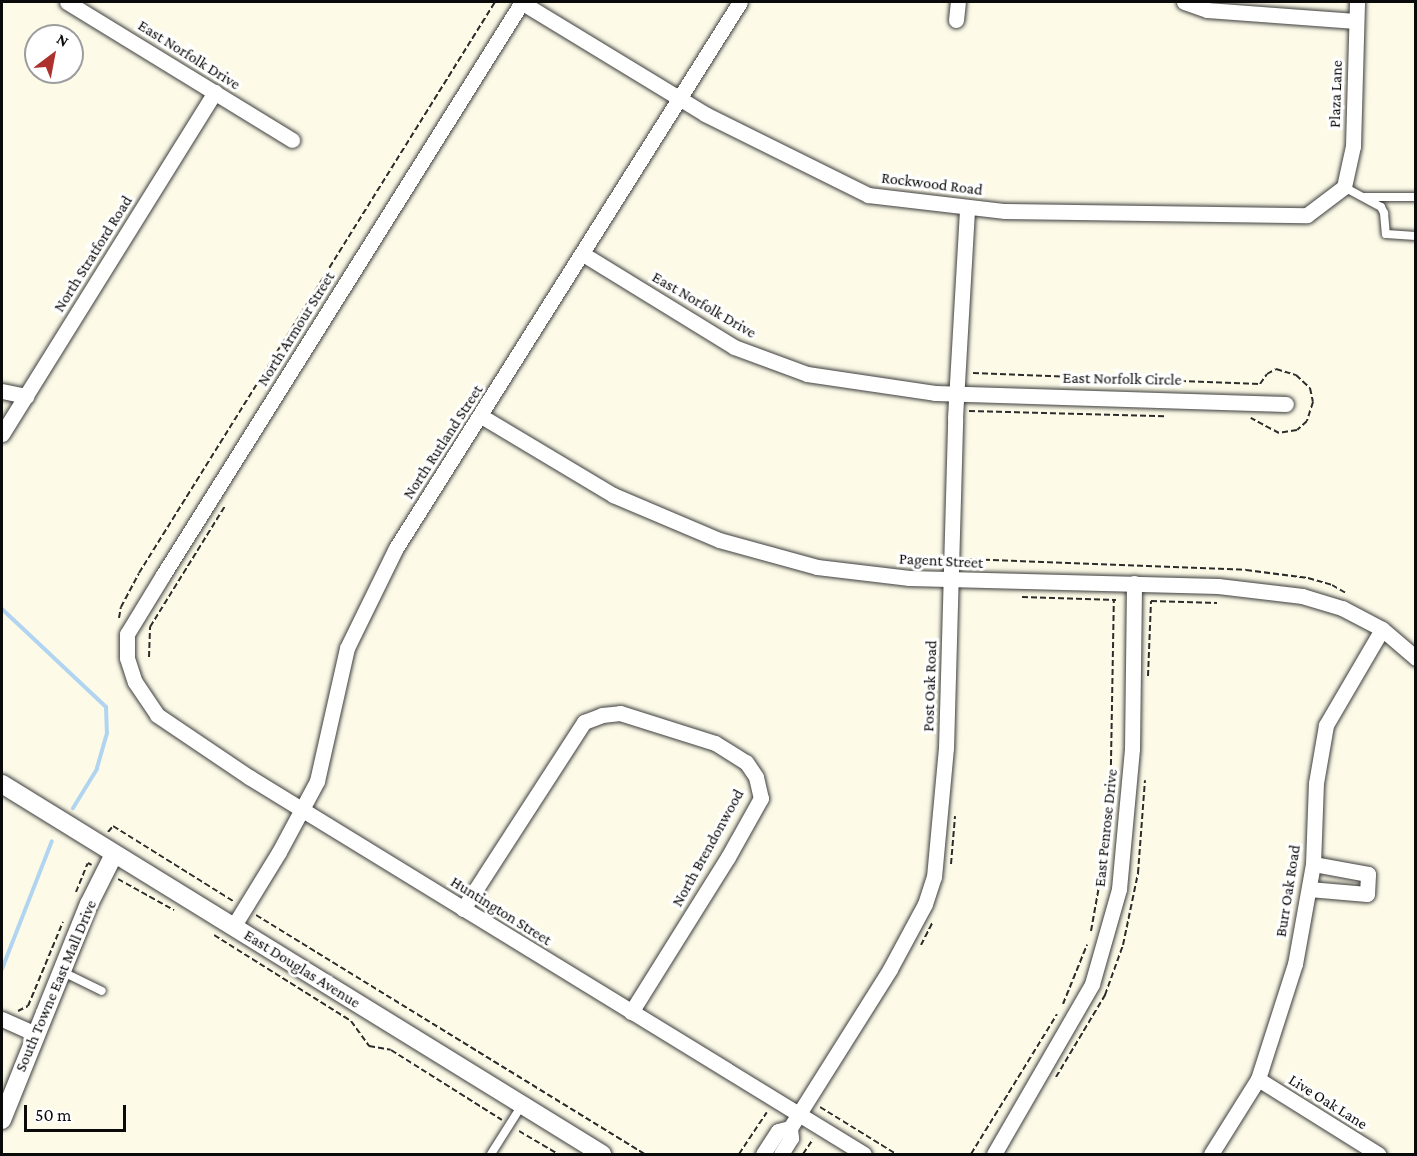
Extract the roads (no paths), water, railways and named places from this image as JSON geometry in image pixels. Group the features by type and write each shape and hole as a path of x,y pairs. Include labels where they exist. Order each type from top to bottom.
{"street":[{"name":"East Norfolk Drive","path":"67,2 292,140"},
{"name":"Rockwood Road","path":"521,2 705,114 868,195 1005,211 1307,215 1344,187"},
{"name":"North Armour Street","path":"135,682 127,658 127,634 521,2"},
{"name":"North Rutland Street","path":"233,927 317,781 347,648 396,548 741,2"},
{"path":"956,20 958,2"},
{"path":"1184,2 1207,10 1356,21"},
{"name":"Plaza Lane","path":"1344,187 1353,146 1357,2"},
{"name":"North Stratford Road","path":"2,434 215,92"},
{"name":"Post Oak Road","path":"782,1155 791,1138 794,1121 890,969 925,904 934,877 946,748 956,394 967,207"},
{"name":"East Norfolk Drive","path":"583,254 745,351 807,374 935,393 956,394"},
{"path":"2,391 26,396"},
{"name":"East Norfolk Circle","path":"956,394 1286,404"},
{"name":"Pagent Street","path":"481,416 613,495 719,540 816,567 909,578 1218,586 1302,596 1342,608 1382,629 1416,658"},
{"name":"East Penrose Drive","path":"993,1155 1092,984 1119,889 1132,749 1134,583"},
{"name":"Burr Oak Road","path":"1211,1155 1258,1079 1295,964 1313,864 1316,783 1326,725 1382,629"},
{"name":"Huntington Street","path":"135,682 158,715 302,810 632,1012 794,1121 864,1155"},
{"name":"North Brendonwood","path":"463,909 584,722 602,715 620,713 715,743 746,762 756,777 761,798 728,857 632,1012"},
{"name":"East Douglas Avenue","path":"2,784 602,1155"},
{"name":"South Towne East Mall Drive","path":"2,1120 62,971 114,854"},
{"path":"1309,889 1367,894 1368,874 1313,864"},
{"path":"6,1013 36,1034"},
{"name":"Live Oak Lane","path":"1258,1079 1378,1155"},
{"name":"Post Oak Road","path":"763,1155 778,1131 794,1121"}],"lane":[{"path":"1344,187 1376,203 1384,213 1386,234 1416,236"},
{"path":"1363,197 1416,197"},
{"path":"62,971 102,991"},
{"path":"491,1155 522,1104"}],"waterway":[{"path":"2,609 106,707 107,733 97,769 73,808"},
{"path":"2,969 52,841"}]}
